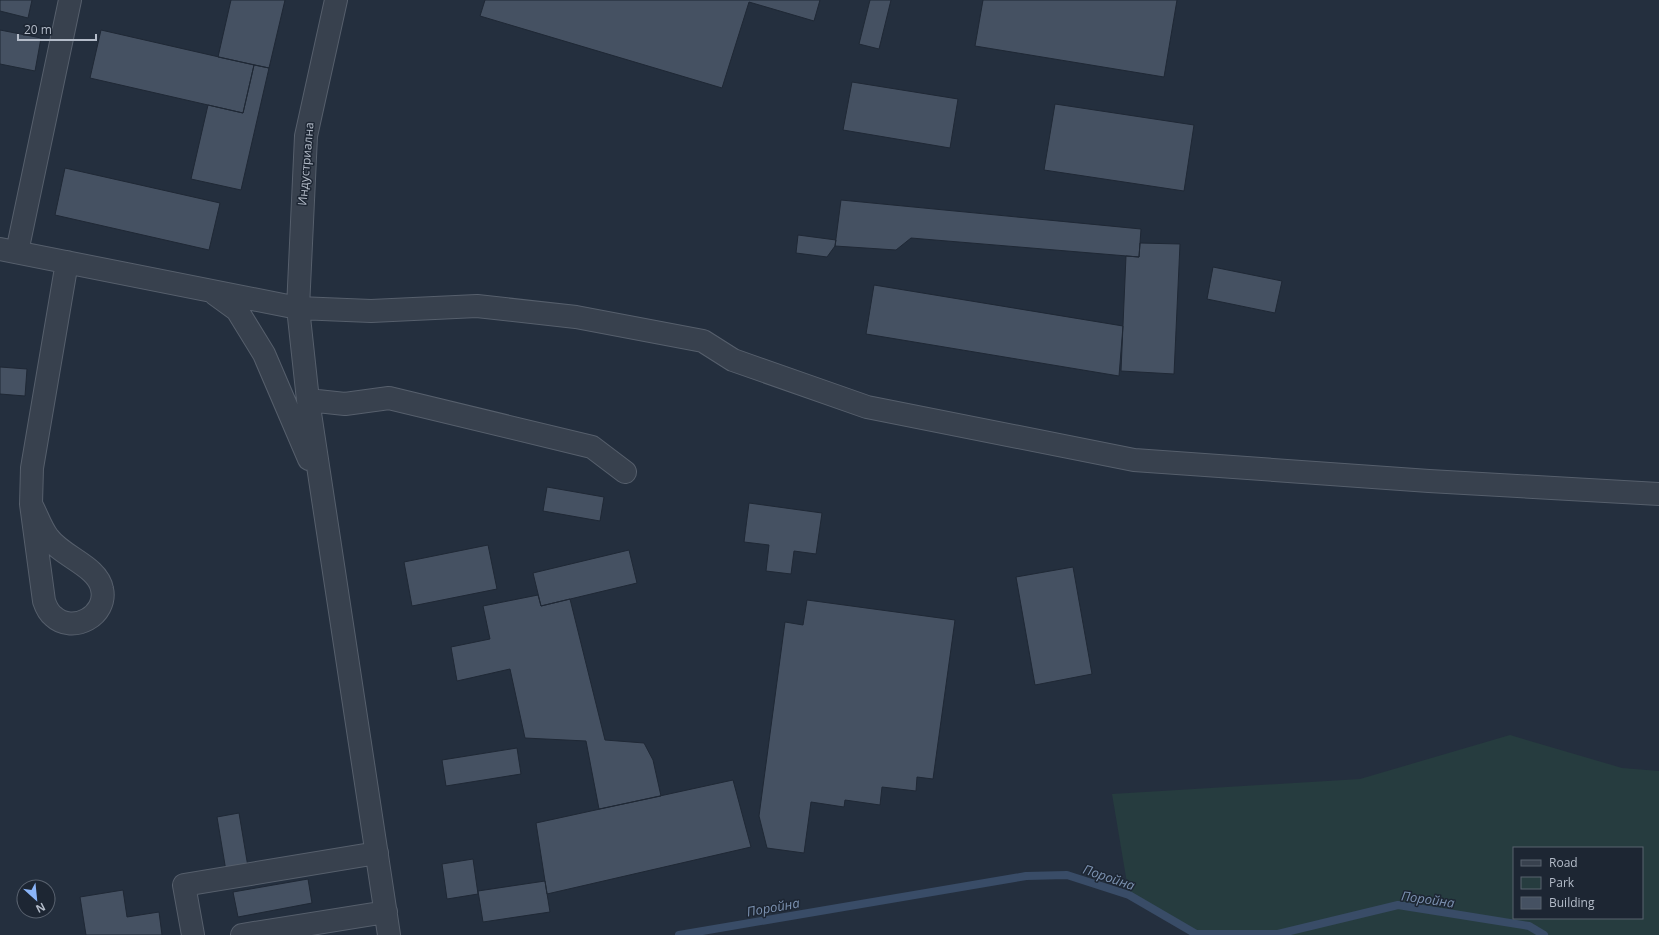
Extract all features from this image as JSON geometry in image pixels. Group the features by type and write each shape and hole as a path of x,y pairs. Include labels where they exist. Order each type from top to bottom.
{"street":[{"path":"70,0 8,251 298,308 372,311 477,306 576,318 703,341 733,360 867,407 1134,460 1429,481 1659,494"},
{"name":"Индустриална","path":"321,487 308,400 298,308 306,136 336,0"},
{"path":"31,504 48,537 64,553 90,569 100,581 103,590 103,599 100,607 96,613 78,624 62,622 47,610 44,601 31,504 32,468 67,262"},
{"path":"210,291 237,310 264,354 321,487 389,935"},
{"path":"308,400 345,404 389,398 592,447 625,472"},
{"path":"193,935 184,885 377,853"},
{"path":"242,935 386,912"}],"green space":[{"path":"1510,735 1622,768 1659,771 1659,935 1197,935 1129,895 1112,794 1360,779"}],"building":[{"path":"0,0 32,0 28,18 0,11"},
{"path":"231,0 285,0 269,68 218,57"},
{"path":"485,0 820,0 814,21 749,2 722,88 480,16"},
{"path":"870,0 891,0 879,49 859,44"},
{"path":"983,0 1177,0 1164,77 975,46"},
{"path":"0,30 41,38 35,71 0,64"},
{"path":"101,30 254,65 243,113 90,78"},
{"path":"254,65 269,68 241,190 191,179 208,105 243,113"},
{"path":"852,82 958,99 950,148 843,130"},
{"path":"1055,104 1194,125 1184,191 1044,170"},
{"path":"65,168 220,203 209,250 55,215"},
{"path":"841,200 1141,229 1139,257 911,238 896,250 835,246"},
{"path":"798,235 836,240 835,246 827,257 796,253"},
{"path":"1140,243 1180,244 1174,374 1121,371 1126,256 1139,257"},
{"path":"1213,267 1282,281 1275,313 1207,299"},
{"path":"874,285 1123,326 1119,376 866,334"},
{"path":"0,367 27,369 25,396 0,394"},
{"path":"547,487 604,497 600,521 543,511"},
{"path":"749,503 822,513 816,554 794,551 791,574 766,571 769,545 744,542"},
{"path":"488,545 497,589 412,606 404,562"},
{"path":"629,550 637,583 541,606 533,573"},
{"path":"1073,567 1092,674 1035,685 1016,577"},
{"path":"538,595 541,606 570,599 605,740 644,743 653,760 661,796 599,809 586,741 525,738 510,669 457,681 451,647 490,639 483,606"},
{"path":"807,600 955,620 933,779 917,777 916,791 882,787 880,805 845,800 844,807 811,802 804,853 767,848 759,816 785,622 803,625"},
{"path":"517,748 521,774 446,786 442,760"},
{"path":"733,780 751,847 547,894 536,823"},
{"path":"239,813 248,867 226,871 217,817"},
{"path":"473,859 478,894 447,899 442,864"},
{"path":"308,879 312,903 238,917 233,892"},
{"path":"545,881 550,912 483,922 478,891"},
{"path":"123,890 127,917 159,912 162,935 86,935 80,897"}],"waterway":[{"name":"Поройна","path":"679,935 1026,876 1067,875 1129,895 1196,934 1278,934 1398,905 1529,926 1544,935"}]}
